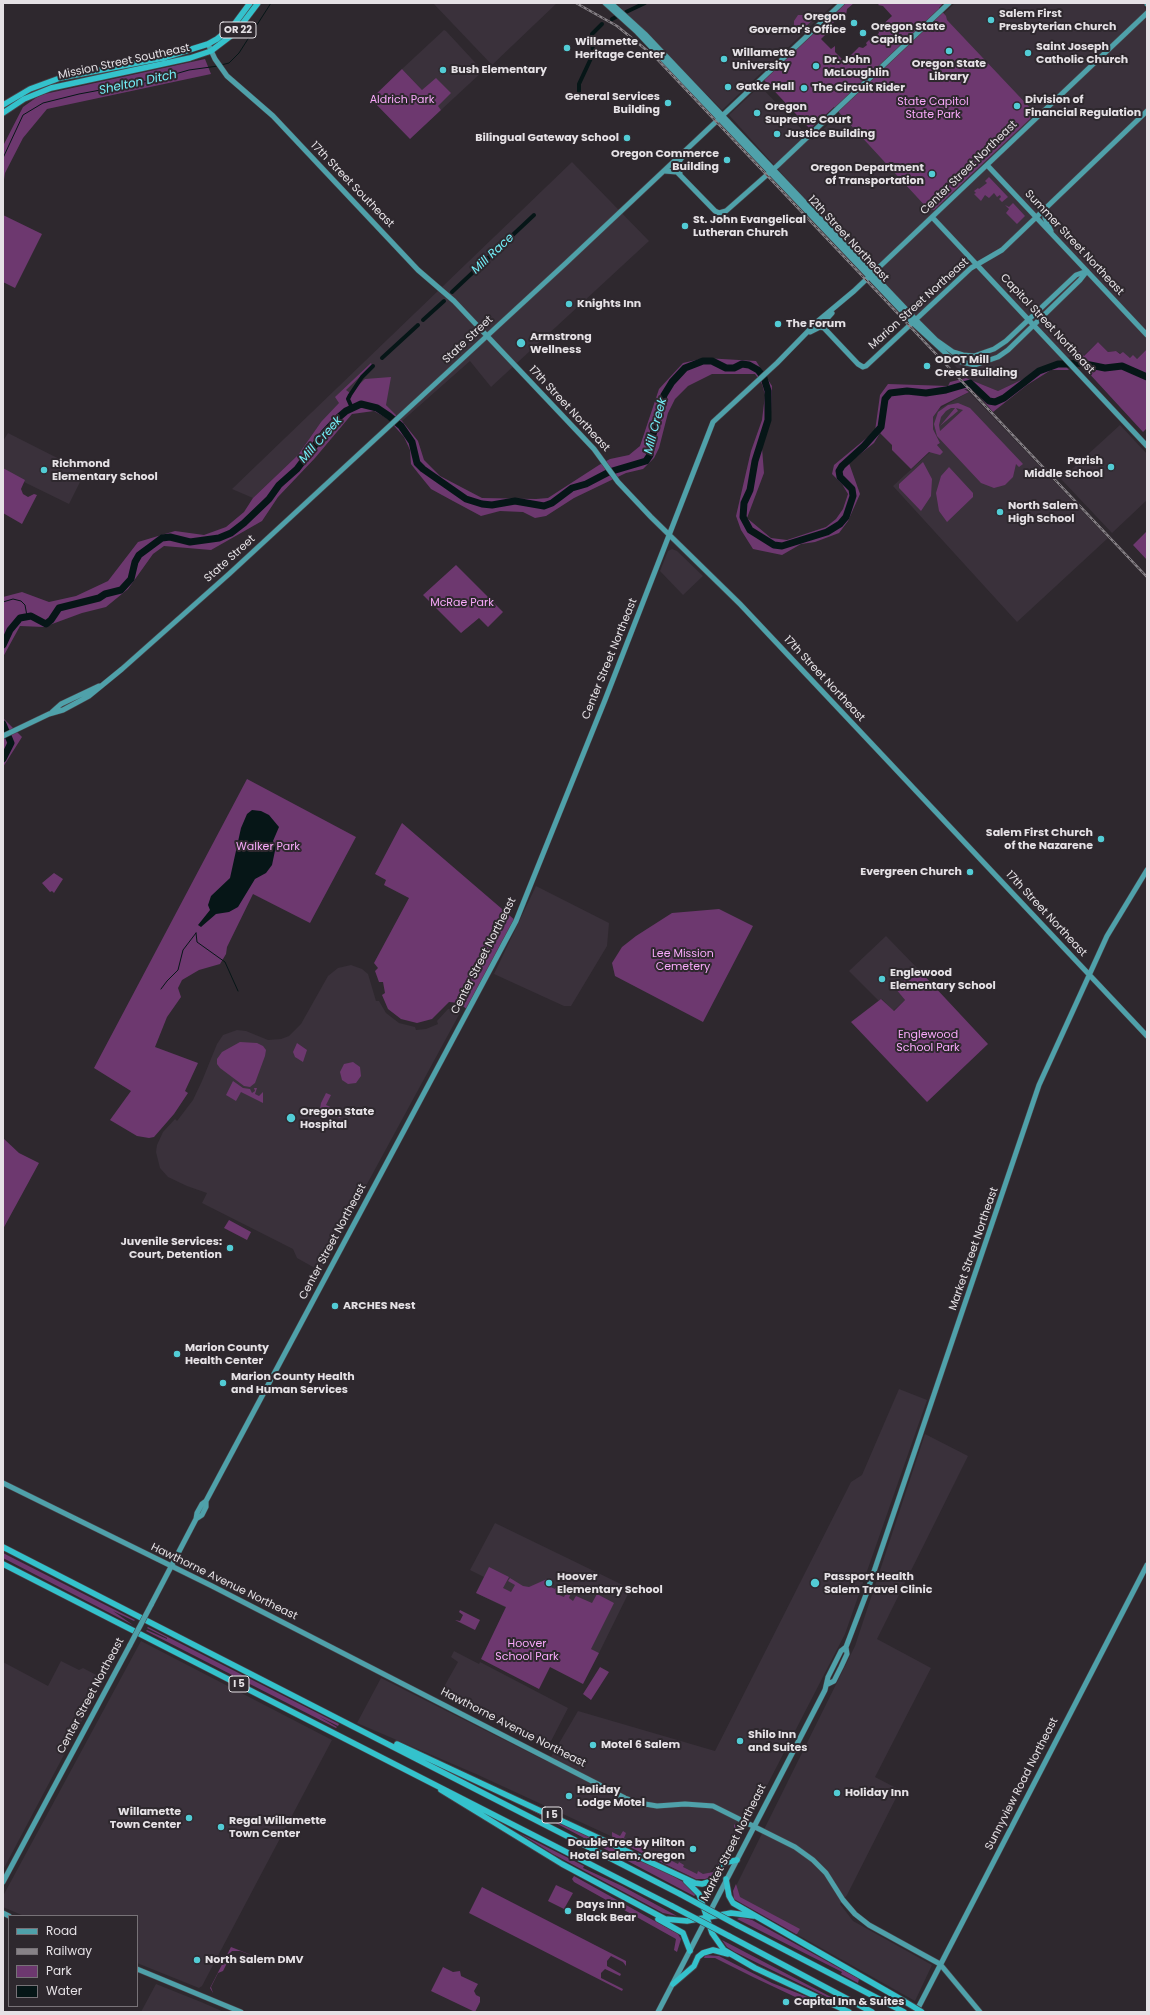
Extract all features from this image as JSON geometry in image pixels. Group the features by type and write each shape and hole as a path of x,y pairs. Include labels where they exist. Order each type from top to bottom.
{"highway":[{"name":"Mission Street Southeast","path":"3,105 30,89 60,78 163,58 208,44 233,26 250,3"},
{"name":"Mission Street Southeast","path":"3,113 24,100 51,88 190,58 211,51 236,32 258,3"},
{"name":"I 5","path":"3,1547 680,1894 901,2011"},
{"name":"I 5","path":"3,1564 425,1778 872,2012"},
{"name":"I 5","path":"359,1729 394,1742 702,1884 712,1881 723,1863 737,1860"},
{"path":"425,1778 450,1796 531,1846 644,1908 672,1920 686,1921 731,1913 754,1916"},
{"name":"I 5","path":"667,1869 694,1888 702,1902 717,1942 732,1956"},
{"path":"726,1879 732,1901 754,1916 922,2012"},
{"path":"644,1908 655,1917 681,1932 685,1937 690,1951"},
{"name":"I 5","path":"673,1984 694,1966 698,1957 706,1951 716,1951 732,1956 849,2012"}],"main road":[{"path":"605,3 637,32 721,117"},
{"path":"612,3 641,30 721,117"},
{"name":"State Street","path":"3,736 49,714 76,704 89,696 122,669 229,574 392,424 842,3"},
{"path":"664,171 672,170 680,174 716,212 726,211 772,170 949,3"},
{"name":"Center Street Northeast","path":"3,1882 172,1567 196,1519 197,1513 202,1504 206,1501 516,921 713,422 818,321 871,275 1147,13"},
{"name":"17th Street Southeast","path":"208,44 215,59 227,76 273,116 418,270 454,302 487,336"},
{"name":"Marion Street Northeast","path":"824,328 863,367 868,364 971,268 998,253 1147,111"},
{"name":"12th Street Northeast","path":"721,117 949,358 967,364 980,364 998,357 1034,324"},
{"path":"680,174 678,163 689,147"},
{"name":"Summer Street Northeast","path":"987,165 1147,335"},
{"path":"1046,207 1045,219 1055,237"},
{"name":"Capitol Street Northeast","path":"932,217 978,264 1147,446"},
{"path":"1029,319 1076,275 1087,271"},
{"path":"1034,324 1080,280 1087,271"},
{"path":"1047,311 1050,305 1058,297 1057,293"},
{"path":"824,328 825,320 844,300"},
{"name":"12th Street Northeast","path":"914,321 944,347 953,352 967,356 979,355 994,349 1029,319"},
{"name":"Center Street Northeast","path":"804,336 820,327 824,328"},
{"name":"17th Street Northeast","path":"487,336 602,459 613,476 669,536 740,604 1147,1036"},
{"name":"Market Street Northeast","path":"658,2012 828,1684 834,1681 847,1654 846,1647 869,1587 1038,1090 1107,936 1147,870"},
{"name":"Hawthorne Avenue Northeast","path":"3,1483 629,1799 657,1806 685,1804 713,1806 795,1847 813,1860 828,1876 848,1906 864,1921 940,1964 980,2012"},
{"name":"Sunnyview Road Northeast","path":"916,2012 1147,1565"},
{"path":"138,1969 242,2012"}],"shaded area":[{"path":"433,3 557,3 492,65"},
{"name":"Willamette University","path":"616,3 835,3 722,110"},
{"path":"955,3 1147,3 1144,7 1147,11 1147,349 1137,359 1130,358 1116,351 1108,352 1098,342 1083,356 1078,351 1074,355 998,391 966,378 729,115 760,86 812,140 873,81 966,180 1002,145 909,46"},
{"name":"Bush Elementary","path":"444,30 483,71 441,110 402,69"},
{"path":"572,162 649,241 491,387 470,361 402,421 386,405 321,422 298,455 253,498 232,489"},
{"name":"North Salem High School","path":"969,392 1108,538 1017,622 893,486 940,443 933,429 933,417 939,409"},
{"name":"Parish Middle School","path":"1120,425 1147,454 1147,500 1112,533 1061,479"},
{"name":"Richmond Elementary School","path":"8,433 85,472 69,504 24,482 3,468 3,441"},
{"path":"672,549 677,551 703,576 683,595 660,571 668,551"},
{"path":"536,886 609,923 607,946 571,1006 564,1006 494,974"},
{"name":"Englewood Elementary School","path":"886,936 918,969 895,988 905,1000 893,1011 882,999 879,1001 849,971"},
{"name":"Oregon State Hospital","path":"351,965 362,969 368,974 376,1001 379,1001 386,1013 399,1023 415,1027 416,1030 426,1029 438,1024 437,1021 448,1009 455,1008 461,1011 323,1265 322,1272 297,1258 293,1249 202,1203 207,1193 168,1177 160,1168 156,1152 157,1145 163,1132 175,1119 177,1121 193,1100 217,1044 223,1035 237,1030 246,1031 268,1040 281,1039 289,1036 301,1024 328,976 338,968"},
{"path":"899,1389 927,1400 845,1634 741,1836 704,1879 476,1774 357,1723 381,1678 548,1762 578,1711 715,1751 851,1482 862,1475"},
{"path":"925,1434 968,1456 877,1639 931,1668 875,1777 900,1790 847,1895 840,1904 853,1921 932,1965 915,2001 743,1904 736,1897 735,1888 855,1646"},
{"name":"Hoover Elementary School","path":"495,1523 629,1588 629,1592 599,1653 476,1593 484,1577 470,1570"},
{"name":"Willamette Town Center","path":"141,1641 332,1740 202,1986 199,1988 138,1963 138,1915 22,1915 3,1907 3,1896"},
{"path":"454,1651 479,1664 480,1662 568,1708 548,1747 441,1692 458,1662 451,1657"},
{"path":"61,1661 79,1670 83,1668 100,1677 103,1681 3,1870 3,1662 48,1686"},
{"path":"156,1984 201,2002 224,2012 141,2012"}],"green space":[{"name":"State Capitol State Park","path":"846,3 854,3 847,9 846,15 840,16 822,34 826,34 821,39 831,49 835,46 835,52 843,60 847,59 859,47 863,48 867,45 866,43 873,36 875,37 879,33 878,29 892,16 883,6 878,5 880,3 943,3 939,8 946,16 947,20 1034,112 1033,116 934,210 928,209 834,107 810,129 764,80"},
{"path":"798,15 809,15 815,18 796,35 794,30 794,21"},
{"path":"205,59 211,74 47,109 23,138 5,173 3,186 3,146 23,107 40,95"},
{"name":"Aldrich Park","path":"402,69 422,90 436,78 451,93 438,106 441,110 410,139 371,99"},
{"path":"989,177 1008,197 1002,202 999,199 1001,197 1000,195 997,197 994,193 989,198 985,195 981,201 974,194 976,193 974,191 987,183 985,181"},
{"path":"1013,203 1025,216 1017,224 1006,213 1009,209 1005,205 1009,207"},
{"path":"3,215 42,234 15,288 3,282"},
{"path":"1098,342 1108,352 1116,351 1120,354 1123,352 1130,358 1133,355 1137,359 1147,349 1147,428 1143,432 1074,357 1074,355 1079,351 1084,356"},
{"path":"705,358 756,361 772,386 771,413 762,448 764,473 747,518 771,538 787,540 826,527 836,519 843,509 848,494 842,484 832,474 834,465 875,431 880,395 888,384 948,386 950,382 966,378 998,391 1061,361 1069,370 1051,370 1027,385 993,412 974,390 964,389 969,392 941,406 933,417 933,429 940,443 937,445 943,452 940,455 929,452 911,469 892,450 892,445 880,433 874,443 849,463 860,494 848,521 839,533 815,542 801,544 782,555 753,549 741,530 736,516 751,451 762,420 765,395 762,384 755,374 712,374 688,386 675,399 668,413 659,448 654,458 643,469 626,473 574,498 546,516 535,518 523,512 500,511 481,516 431,489 411,464 410,450 404,437 388,419 374,411 352,414 315,458 278,497 262,521 211,550 164,546 153,554 128,589 106,607 82,613 44,627 20,626 3,657 3,597 22,592 49,602 76,596 108,581 138,542 175,531 204,535 226,527 244,512 253,498 298,455 321,422 339,403 335,397 371,363 372,365 346,390 350,393 365,379 391,377 386,405 402,421 418,441 424,460 440,476 482,498 536,499 548,498 599,465 610,459 629,455 640,446 659,389 683,363"},
{"path":"958,403 970,408 1023,464 1019,467 1016,464 1013,477 1005,485 994,488 981,483 937,436 934,424 938,412 948,405","holes":["951,408 955,408 940,426 958,411 956,408 963,410 940,431 939,425 941,417 946,411"]},
{"path":"923,462 932,479 931,496 921,511 899,488 899,484"},
{"path":"949,467 973,493 973,497 947,522 939,511 936,493 941,476"},
{"path":"3,468 25,480 21,489 23,494 28,497 34,494 37,495 22,524 3,513"},
{"path":"1146,532 1147,533 1147,560 1133,545"},
{"name":"McRae Park","path":"456,565 503,612 488,627 479,618 461,633 423,595"},
{"path":"3,718 22,737 3,767"},
{"name":"Walker Park","path":"247,779 356,837 310,923 253,894 220,964 199,970 182,980 178,988 181,997 167,1017 155,1047 198,1063 185,1091 188,1093 174,1114 154,1137 149,1138 137,1136 110,1120 131,1091 94,1068"},
{"path":"402,823 516,921 469,1011 459,1003 449,1002 432,1019 417,1023 401,1019 388,1009 382,995 385,993 383,982 379,982 375,971 378,968 374,963 409,898 384,885 386,880 375,874"},
{"path":"54,873 63,879 54,893 52,891 50,892 42,883"},
{"name":"Lee Mission Cemetery","path":"719,909 753,926 703,1022 615,976 612,963 622,947 636,936 672,913"},
{"name":"Englewood School Park","path":"918,969 988,1044 927,1102 851,1022 881,999 894,1011 905,1000 895,988"},
{"path":"240,1042 257,1043 263,1046 266,1050 255,1083 250,1087 244,1086 220,1068 217,1064 217,1059 222,1052"},
{"path":"297,1043 307,1050 303,1062 295,1057 293,1052"},
{"path":"353,1062 360,1067 361,1076 356,1083 348,1084 342,1080 340,1072 344,1064"},
{"path":"233,1081 243,1088 250,1089 252,1093 255,1091 254,1088 257,1088 255,1094 259,1096 263,1092 263,1103 241,1092 236,1101 226,1095"},
{"path":"326,1093 331,1095 326,1105 337,1110 341,1116 340,1118 320,1109"},
{"path":"3,1138 19,1153 39,1163 3,1229"},
{"path":"229,1220 251,1232 247,1240 224,1228"},
{"path":"3,1553 135,1620 134,1621 113,1611 133,1625 3,1558"},
{"name":"Hoover School Park","path":"489,1567 509,1577 503,1588 511,1592 515,1585 508,1581 510,1578 523,1586 529,1587 547,1579 551,1580 550,1582 548,1581 546,1585 555,1589 558,1584 562,1588 559,1595 564,1597 567,1591 571,1593 569,1598 573,1601 576,1596 592,1603 597,1594 614,1603 591,1649 599,1653 583,1684 550,1667 539,1689 481,1659 506,1607 476,1593"},
{"path":"460,1610 480,1620 475,1630 455,1620 460,1621 463,1615 459,1612"},
{"path":"148,1627 339,1724 338,1726 318,1716 337,1727 336,1728 146,1631 147,1630 167,1639 147,1628"},
{"path":"600,1667 609,1672 591,1700 583,1694"},
{"path":"512,1800 664,1871 685,1883 697,1894 694,1896"},
{"path":"734,1824 739,1830 733,1843 726,1852 713,1876 705,1879 696,1879 613,1839 612,1835 612,1832 620,1836 623,1831 626,1833 624,1838 659,1856 660,1855 678,1864 679,1862 684,1865 683,1867 697,1874 698,1871 703,1874 713,1872 736,1832 734,1829"},
{"path":"519,1833 584,1866 583,1868 622,1886 677,1916 663,1913 553,1854"},
{"path":"574,1876 678,1934 681,1939 677,1952 674,1950 676,1939 574,1882 572,1879"},
{"path":"736,1884 740,1897 800,1929 797,1934 734,1899 733,1891"},
{"path":"556,1885 573,1893 564,1909 548,1901"},
{"path":"482,1887 626,1961 626,1966 623,1962 611,1956 607,1961 607,1966 621,1974 620,1976 605,1969 601,1973 601,1978 623,1989 622,1991 469,1913"},
{"path":"741,1917 752,1920 859,1979 858,1983 841,1974 842,1972 737,1919"},
{"path":"722,1940 852,2008 735,1952 727,1947"},
{"path":"231,1947 259,1958 240,1951 232,1951 228,1955 230,1957 223,1971 218,1973 211,1987 213,1993 210,1988"},
{"path":"705,1955 719,1956 772,1983 810,1998 808,1999 813,2001 808,2003 715,1958 704,1958"},
{"path":"443,1967 453,1972 460,1971 461,1976 478,1984 474,1991 476,1995 480,1997 480,2002 475,2012 431,1991"}],"water":[{"path":"252,810 261,811 269,815 279,827 273,841 276,846 272,865 266,873 255,879 238,907 229,912 216,914 201,927 198,925 210,910 208,905 211,896 230,878 241,828 247,814"}],"waterway":[{"name":"Shelton Ditch","path":"221,65 229,63 239,53 271,3"},
{"name":"Mill Race","path":"626,12 645,3"},
{"name":"Mill Race","path":"612,19 616,17"},
{"name":"Mill Race","path":"579,93 579,84 593,54 592,34 602,24"},
{"name":"Shelton Ditch","path":"3,158 23,115 43,103 79,94 154,80 189,70 218,66"},
{"name":"Mill Race","path":"452,292 534,215"},
{"name":"Mill Race","path":"423,320 444,301"},
{"name":"Mill Race","path":"382,358 418,325"},
{"name":"Mill Creek","path":"3,645 10,630 20,618 31,616 46,624 51,620 59,608 99,598 105,594 121,590 131,579 135,562 139,555 162,538 170,537 190,542 219,538 231,533 244,523 269,499 279,485 297,469 324,433 339,417 346,411 361,404 377,408 401,426 412,442 417,463 423,469 466,499 482,504 492,505 515,501 544,506 552,503 572,488 586,484 609,472 646,461 650,455 652,438 664,395 672,382 685,368 703,361 712,361 726,368 734,368 742,364 749,365 758,370 764,378 768,391 768,420 755,461 750,490 744,503 743,517 750,530 774,545 782,546 827,532 840,524 846,517 853,496 852,489 840,477 839,471 842,466 864,446 881,427 885,399 890,393 907,391 926,393 946,390 970,383 989,401 995,402 1004,398 1039,371 1058,364 1080,363 1105,368 1122,366 1147,377"},
{"name":"Mill Race","path":"352,408 348,399 362,377 373,366"},
{"path":"3,602 13,599 21,601 25,605 27,616"},
{"name":"Mill Creek","path":"3,724 11,743 3,759"},
{"path":"196,933 197,942 225,962 238,991"},
{"path":"161,989 178,970 183,950 196,933"}],"railway":[{"path":"576,3 617,26 655,57 1147,577"}],"place":[{"name":"Salem First Presbyterian Church","path":"991,20"},
{"name":"Oregon Governor's Office","path":"854,23"},
{"name":"Oregon State Capitol","path":"863,33"},
{"name":"Willamette Heritage Center","path":"567,48"},
{"name":"Oregon State Library","path":"949,51"},
{"name":"Saint Joseph Catholic Church","path":"1028,53"},
{"name":"Willamette University","path":"724,59"},
{"name":"Dr. John McLoughlin","path":"816,66"},
{"name":"Bush Elementary","path":"443,70"},
{"name":"Gatke Hall","path":"728,87"},
{"name":"The Circuit Rider","path":"804,88"},
{"name":"General Services Building","path":"668,103"},
{"name":"Division of Financial Regulation","path":"1017,106"},
{"name":"Oregon Supreme Court","path":"757,113"},
{"name":"Justice Building","path":"777,134"},
{"name":"Bilingual Gateway School","path":"627,138"},
{"name":"Oregon Commerce Building","path":"727,160"},
{"name":"Oregon Department of Transportation","path":"932,174"},
{"name":"St. John Evangelical Lutheran Church","path":"685,226"},
{"name":"Knights Inn","path":"569,304"},
{"name":"The Forum","path":"778,324"},
{"name":"Armstrong Wellness","path":"521,343"},
{"name":"ODOT Mill Creek Building","path":"927,366"},
{"name":"Parish Middle School","path":"1111,467"},
{"name":"Richmond Elementary School","path":"44,470"},
{"name":"North Salem High School","path":"1000,512"},
{"name":"Salem First Church of the Nazarene","path":"1101,839"},
{"name":"Evergreen Church","path":"970,872"},
{"name":"Englewood Elementary School","path":"882,979"},
{"name":"Oregon State Hospital","path":"291,1118"},
{"name":"Juvenile Services: Court, Detention","path":"230,1248"},
{"name":"ARCHES Nest","path":"335,1306"},
{"name":"Marion County Health Center","path":"177,1354"},
{"name":"Marion County Health and Human Services","path":"223,1383"},
{"name":"Hoover Elementary School","path":"549,1583"},
{"name":"Passport Health Salem Travel Clinic","path":"815,1583"},
{"name":"Shilo Inn and Suites","path":"740,1741"},
{"name":"Motel 6 Salem","path":"593,1745"},
{"name":"Holiday Inn","path":"837,1793"},
{"name":"Holiday Lodge Motel","path":"569,1796"},
{"name":"Willamette Town Center","path":"189,1818"},
{"name":"Regal Willamette Town Center","path":"221,1827"},
{"name":"DoubleTree by Hilton Hotel Salem, Oregon","path":"693,1849"},
{"name":"Days Inn Black Bear","path":"568,1911"},
{"name":"North Salem DMV","path":"197,1960"},
{"name":"Capital Inn & Suites","path":"786,2002"}]}
